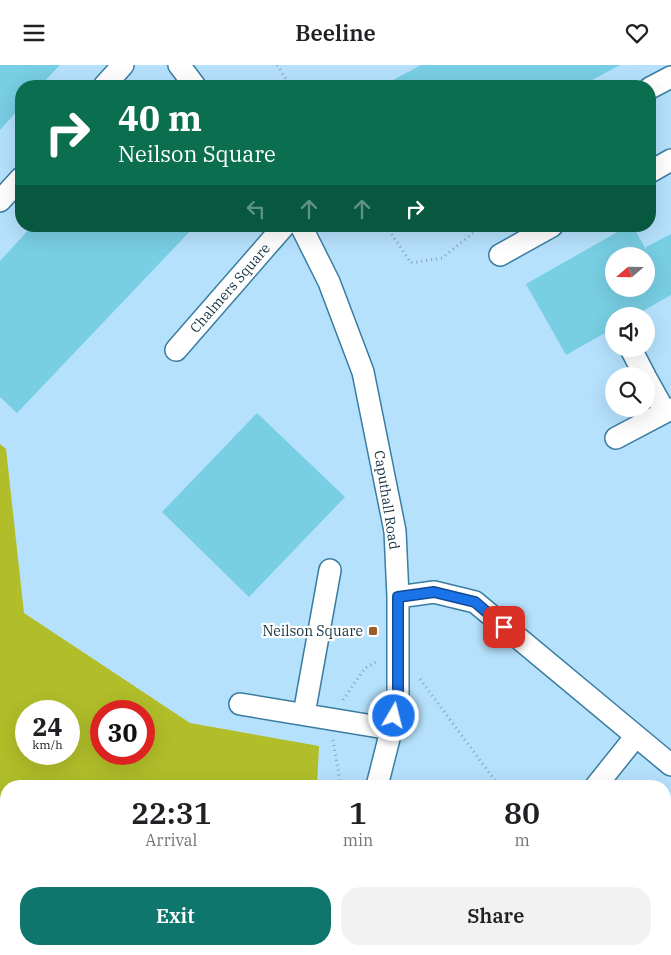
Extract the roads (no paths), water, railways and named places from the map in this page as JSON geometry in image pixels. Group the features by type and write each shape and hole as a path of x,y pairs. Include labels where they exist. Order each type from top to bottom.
{"street":[{"path":"109,80 123,65"},
{"path":"180,65 191,80"},
{"path":"656,85 671,77"},
{"path":"656,169 671,160"},
{"path":"0,201 15,185"},
{"name":"Chalmers Square","path":"176,350 279,232"},
{"name":"Caputhall Road","path":"304,232 329,282 363,372 395,531 398,597 398,703 378,780"},
{"path":"500,255 541,232"},
{"path":"616,438 668,410 655,390"},
{"path":"304,714 330,570"},
{"path":"398,597 434,592 475,602 671,765"},
{"path":"240,704 391,729"},
{"path":"601,780 636,736"}],"place":[{"name":"Neilson Square","path":"373,631"}]}
